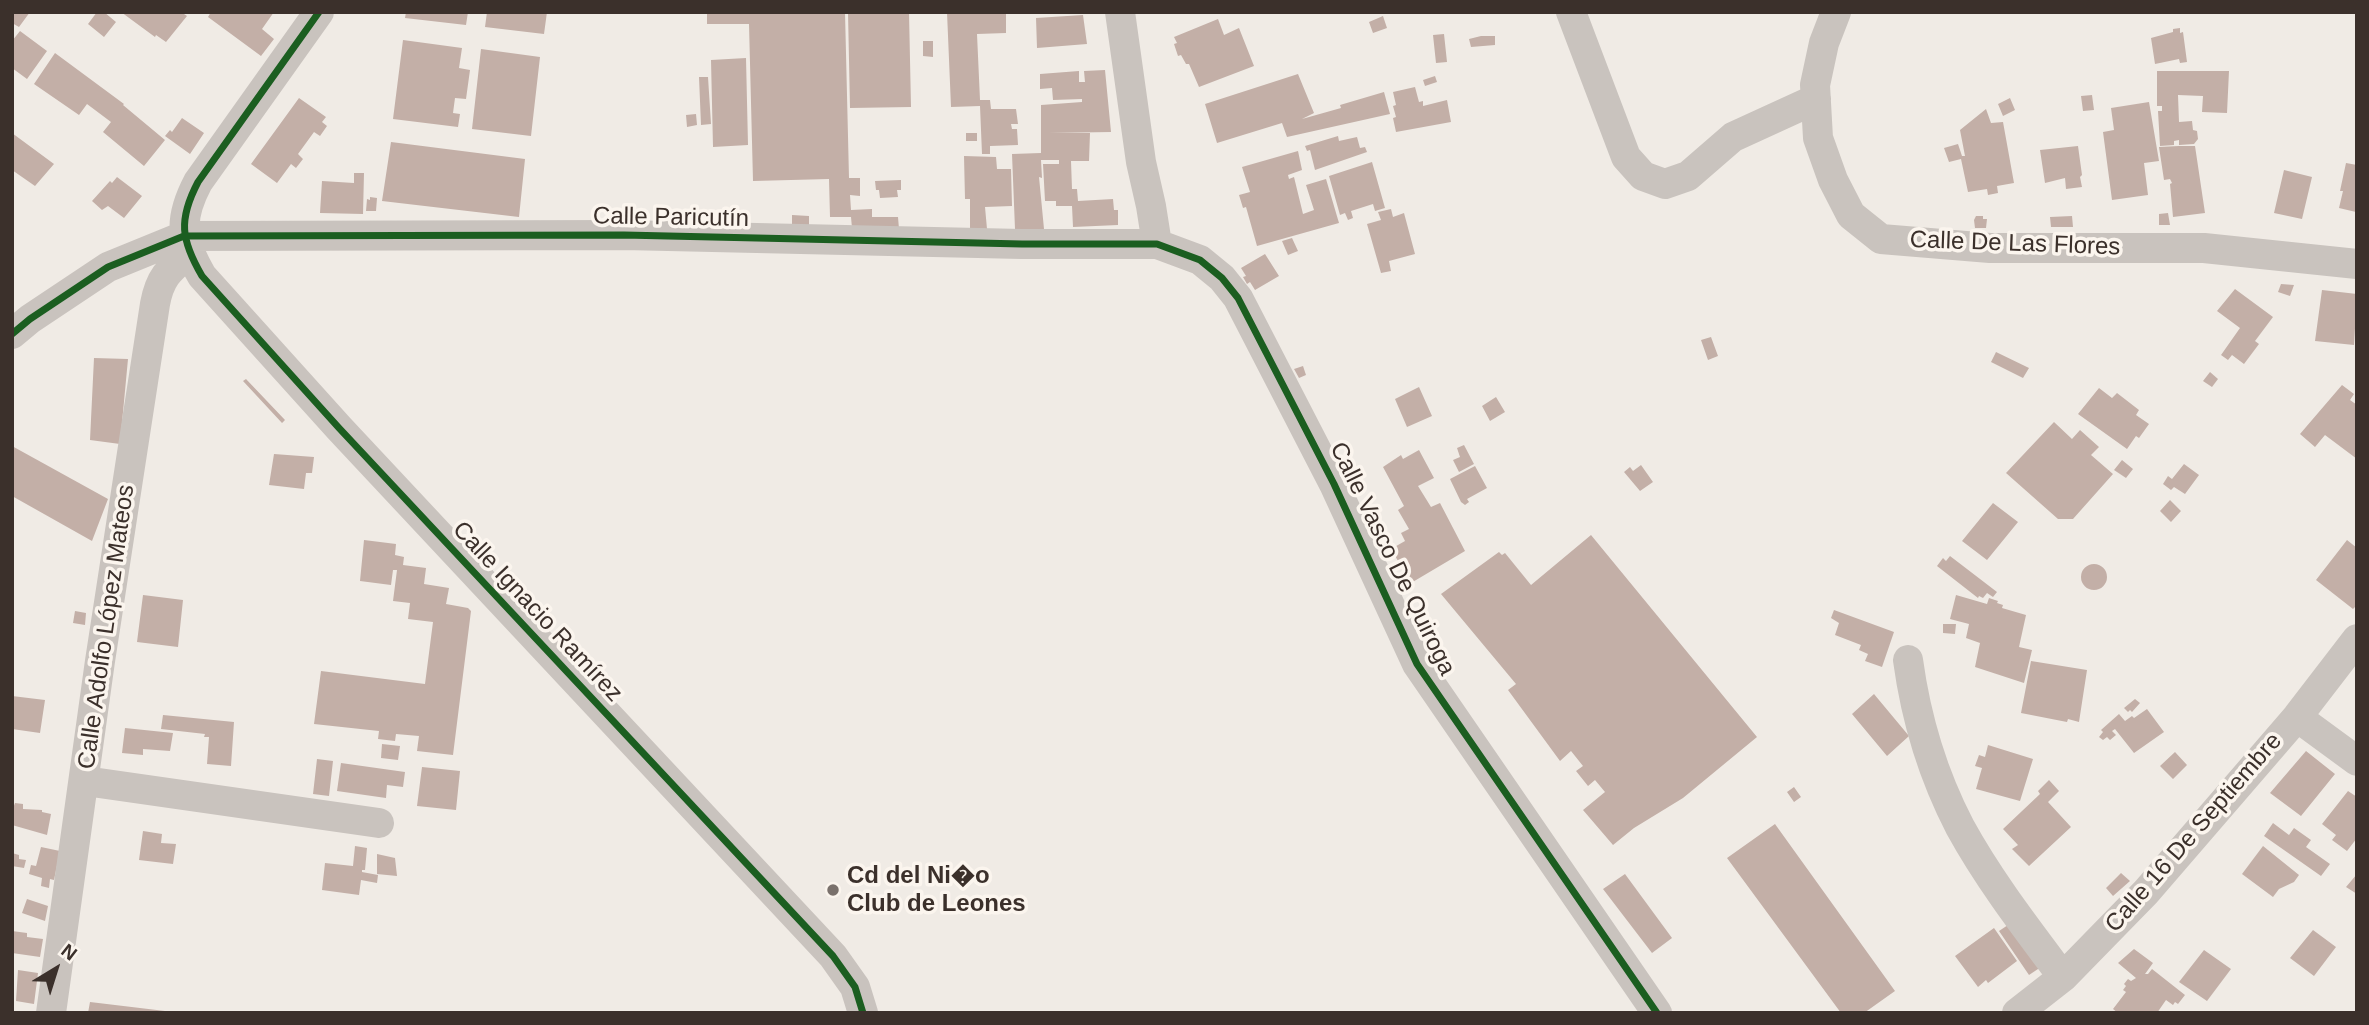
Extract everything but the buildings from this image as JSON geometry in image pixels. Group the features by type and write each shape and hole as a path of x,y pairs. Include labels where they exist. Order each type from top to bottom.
{"street":[{"path":"18,319 108,267 186,244 184,216 198,182 319,12"},
{"path":"1119,12 1141,162 1157,244"},
{"path":"1571,12 1626,157 1643,176 1665,184 1688,176 1732,137 1816,99"},
{"name":"Calle De Las Flores","path":"1836,12 1824,43 1815,85 1818,138 1833,180 1851,215 1881,239 1990,248 2204,248 2357,264"},
{"name":"Calle Paricutín","path":"186,244 624,235 1022,244 1157,244"},
{"name":"Calle Adolfo López Mateos","path":"51,1013 100,660 158,285 186,244"},
{"name":"Calle Ignacio Ramírez","path":"186,244 202,276 339,428 833,956 855,987 863,1013"},
{"name":"Calle Vasco De Quiroga","path":"1157,244 1200,260 1222,278 1238,298 1334,484 1416,664 1657,1013"},
{"name":"Calle 16 De Septiembre","path":"2017,1013 2063,977 2146,892 2297,717 2357,639"},
{"path":"1908,660 1914,706 1931,760 1960,827 2010,905 2063,977"},
{"path":"2297,717 2357,761"},
{"path":"85,781 379,823"}],"cycle path":[{"path":"319,12 198,182 192,195 185,219 186,240 202,276 339,428 833,956 855,987 863,1013"},
{"path":"12,334 108,267 184,236 624,235 1022,244 1157,244 1200,260 1222,278 1238,298 1334,484 1417,664 1657,1013"}],"place":[{"name":"Cd del Ni�o Club de Leones","path":"833,890"}]}
